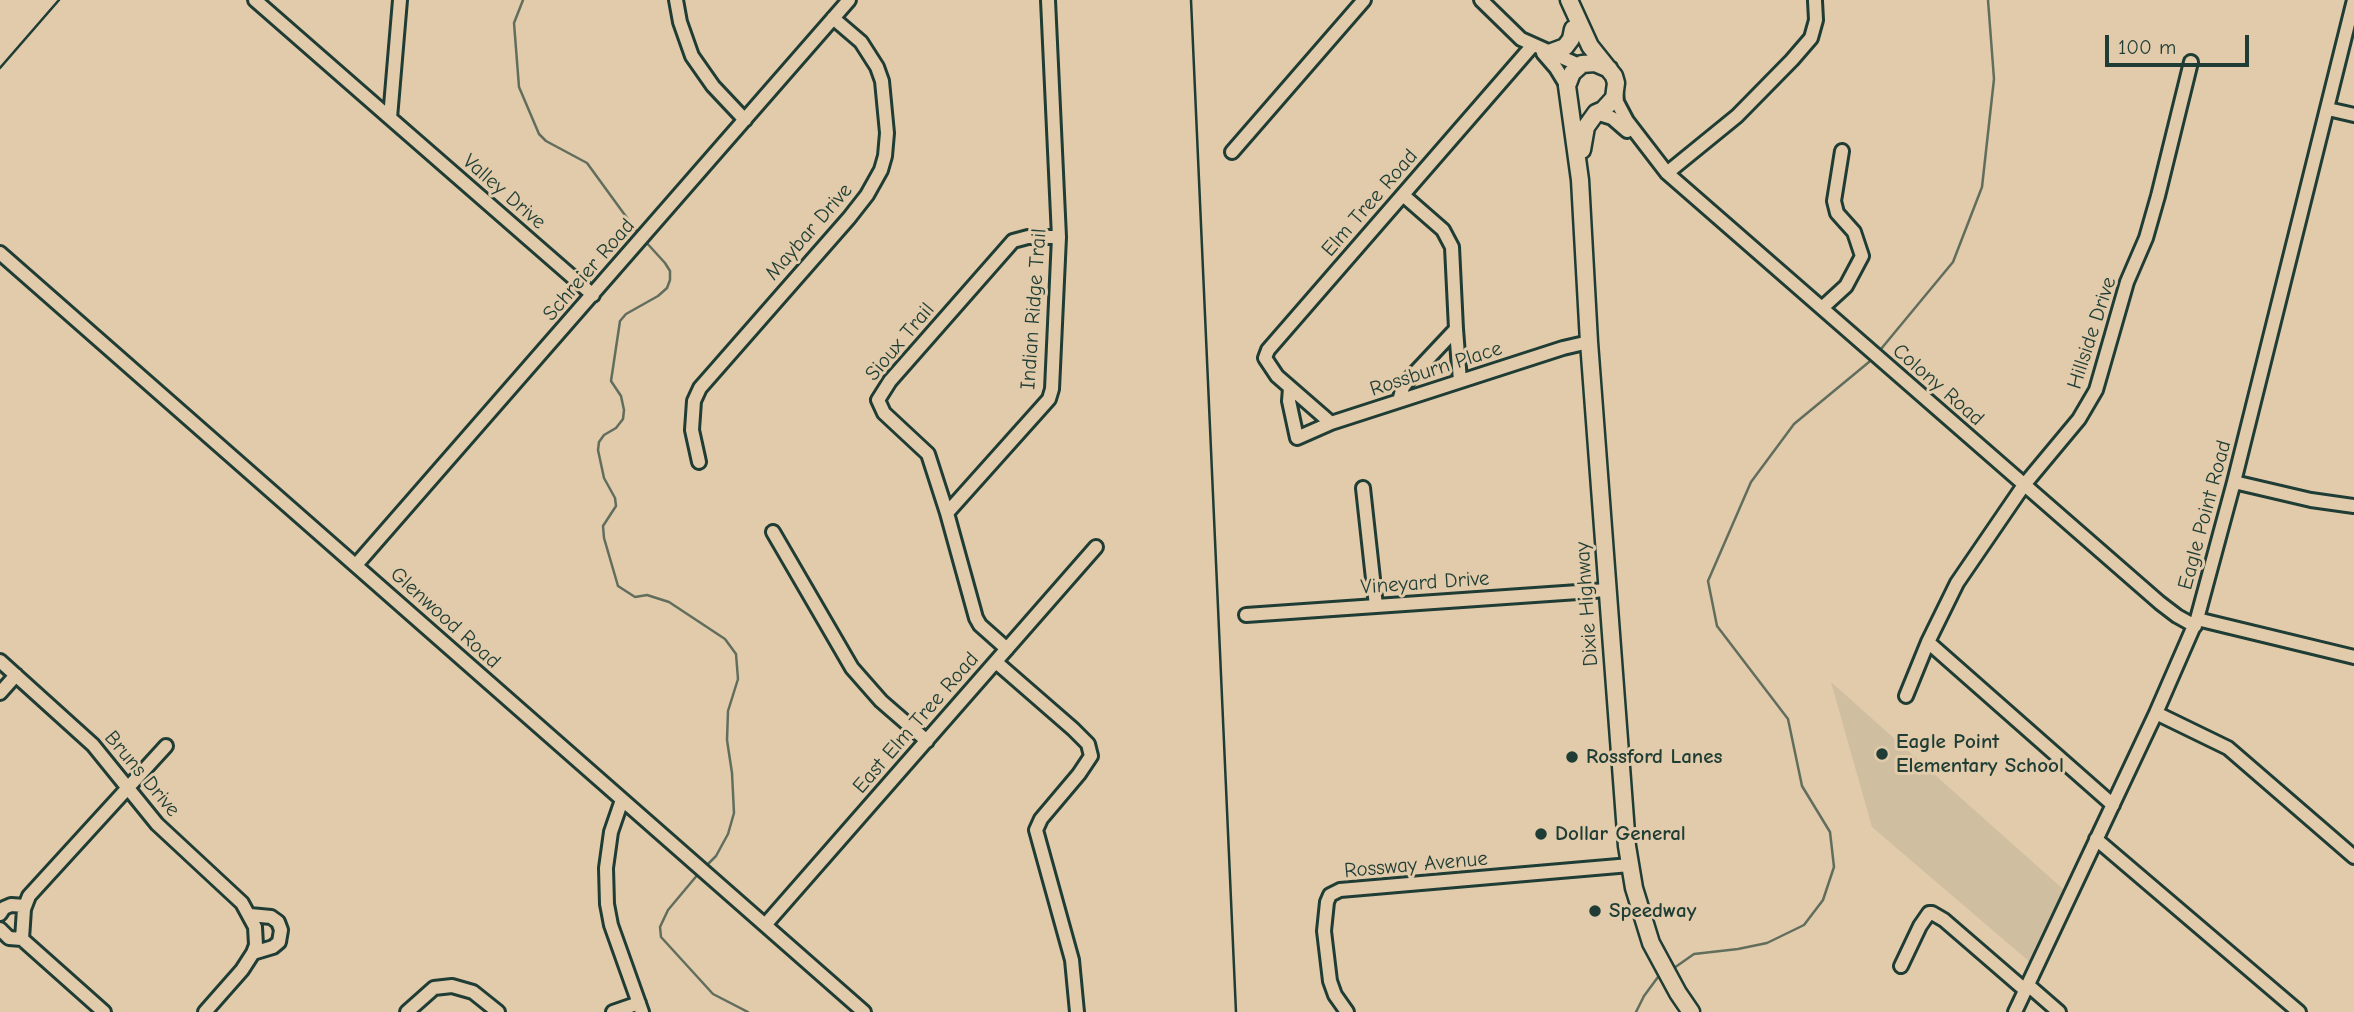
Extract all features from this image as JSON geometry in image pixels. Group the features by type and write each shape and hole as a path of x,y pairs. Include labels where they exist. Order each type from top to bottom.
{"main road":[{"path":"1568,0 1579,65"},
{"path":"1568,0 1590,46 1609,69 1616,83 1616,91"},
{"path":"1540,49 1565,47 1571,39 1573,29"},
{"path":"1597,113 1578,108 1567,90 1572,73 1579,65 1588,62 1609,69"},
{"name":"Dixie Highway","path":"1567,90 1580,180 1607,590 1630,865 1651,943 1691,1012"},
{"name":"Dixie Highway","path":"1580,180 1584,132 1597,113 1610,104 1616,91"}],"street":[{"name":"Valley Drive","path":"255,0 593,295"},
{"path":"390,118 400,0"},
{"path":"676,0 680,22 692,56 713,86 745,120"},
{"name":"Schreier Road","path":"356,565 849,0"},
{"name":"Indian Ridge Trail","path":"947,513 1049,399 1053,375 1059,237 1048,0"},
{"path":"1232,152 1364,0"},
{"path":"1481,0 1521,39 1579,65"},
{"name":"Eagle Point Road","path":"2015,1012 2196,622 2234,482 2354,0"},
{"path":"1665,169 1737,116 1792,60 1811,38 1816,20 1815,1"},
{"name":"Maybar Drive","path":"699,463 692,430 694,401 700,388 849,218 867,195 881,170 887,133 882,81 877,67 861,42 833,18"},
{"path":"1540,49 1556,68 1567,90"},
{"name":"Elm Tree Road","path":"1331,423 1268,365 1265,358 1268,350 1403,195 1540,49"},
{"name":"Hillside Drive","path":"1906,696 1928,642 1957,583 2024,485 2079,419 2096,390 2127,282 2146,238 2190,62"},
{"name":"Colony Road","path":"1616,91 1617,102 1627,121 1644,146 1665,169"},
{"path":"2328,109 2354,115"},
{"name":"Colony Road","path":"1597,113 1619,123 1638,147 2177,617 2354,657"},
{"path":"1822,308 1846,286 1862,256 1854,232 1837,213 1833,201 1842,151"},
{"path":"1403,195 1443,230 1452,247 1461,381"},
{"name":"Sioux Trail","path":"947,513 928,454 884,413 878,400 890,381 1013,241 1028,237 1059,237"},
{"name":"Glenwood Road","path":"3,261 356,565 864,1012"},
{"path":"1399,401 1410,378 1456,329"},
{"name":"Rossburn Place","path":"1290,388 1289,401 1297,438 1331,423 1589,342"},
{"path":"2234,482 2311,500 2354,506"},
{"path":"1363,488 1376,606"},
{"path":"947,513 976,618 980,625 1007,649"},
{"path":"773,532 852,668 881,701 927,741"},
{"name":"East Elm Tree Road","path":"765,925 1096,547"},
{"name":"Vineyard Drive","path":"1246,615 1607,590"},
{"path":"1928,642 2113,805"},
{"name":"Bruns Drive","path":"0,661 93,745 164,831 232,893 250,915 271,918 278,922 281,930 279,942 273,947 253,953 242,970 205,1012"},
{"path":"996,662 1079,734 1088,744 1091,756 1041,819 1036,830 1072,960 1077,1012"},
{"path":"0,693 16,675"},
{"path":"2156,713 2228,748 2354,856"},
{"path":"22,939 25,906 29,896 166,746"},
{"path":"613,1012 641,1008 611,925 606,898 606,868 611,832 622,800"},
{"path":"2096,839 2299,1012"},
{"name":"Rossway Avenue","path":"1348,1012 1335,995 1330,981 1324,931 1327,902 1330,895 1339,890 1630,865"},
{"path":"0,914 4,908 11,905 25,906"},
{"path":"1901,966 1920,926 1929,913 1932,913 2059,1012"},
{"path":"250,915 257,934 253,953"},
{"path":"0,929 9,938 22,939 104,1012"},
{"path":"407,1012 434,989 452,986 473,992 498,1012"}],"shaded area":[{"name":"Eagle Point Elementary School","path":"1831,682 2064,890 2031,963 1872,827"}],"waterway":[{"path":"523,0 514,23 519,87 539,134 546,141 587,163 638,233"},
{"path":"1881,349 1953,262 1982,187 1994,79 1988,0"},
{"path":"645,241 665,263 670,271 670,280 667,288 658,296 626,314 620,321 611,381 621,396 623,419 616,428 604,435 598,450 604,478 615,498 616,506 603,526 604,538 618,586 635,597 647,595 669,602 725,639 736,654 738,679 728,711 727,740 734,813 728,834 716,856 704,868"},
{"path":"1674,968 1694,954 1767,943 1804,925 1823,900 1834,867 1830,832 1802,786 1788,719 1717,626 1708,581 1751,482 1794,424 1869,362"},
{"path":"699,873 668,910 660,927 661,937 713,994 748,1012"},
{"path":"1636,1012 1658,977"}],"railway":[{"path":"0,68 59,0"},
{"path":"1191,0 1236,1012"}],"place":[{"name":"Eagle Point Elementary School","path":"1882,754"},
{"name":"Rossford Lanes","path":"1572,757"},
{"name":"Dollar General","path":"1541,834"},
{"name":"Speedway","path":"1595,911"}]}
